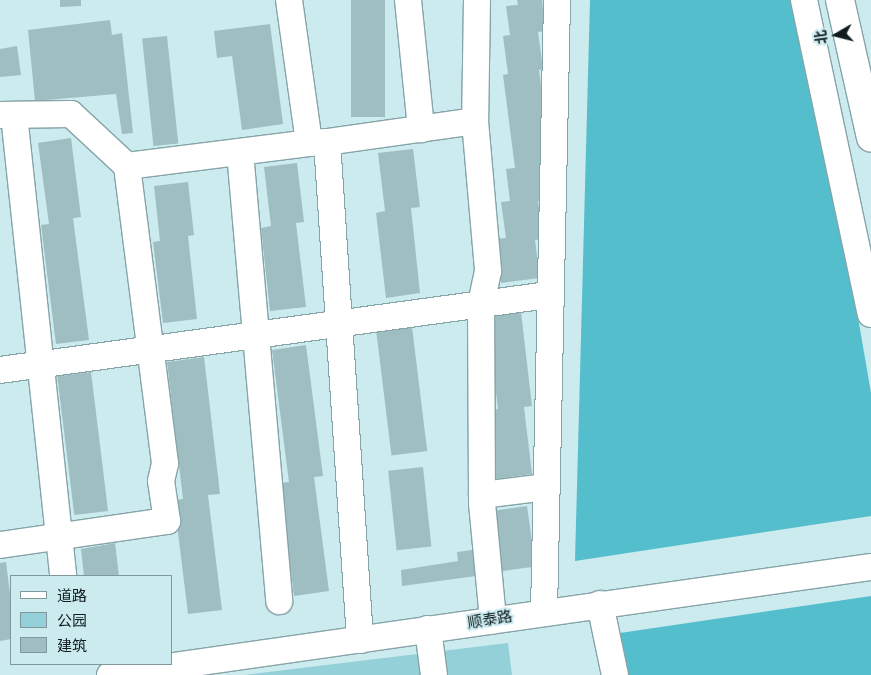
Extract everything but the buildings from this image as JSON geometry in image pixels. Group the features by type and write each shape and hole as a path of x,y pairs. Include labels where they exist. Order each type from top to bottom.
{"main road":[{"path":"840,0 871,138"}],"street":[{"path":"289,0 318,142 339,322 360,640"},
{"path":"408,0 421,129"},
{"path":"477,0 475,121 488,271 481,304 482,495 493,620"},
{"path":"544,612 548,295 557,0"},
{"path":"804,0 871,314"},
{"path":"0,545 59,536 167,521 161,481 165,463 128,166 71,114 7,115 40,364 59,536 63,575"},
{"path":"128,166 475,121"},
{"path":"240,152 278,601"},
{"path":"0,370 339,322 548,295"},
{"path":"482,495 546,487"},
{"name":"顺泰路","path":"112,675 871,566"},
{"path":"600,604 615,675"},
{"path":"428,629 434,675"}],"green space":[{"path":"508,643 512,675 244,675"}],"shaded area":[{"path":"590,0 793,0 813,56 871,393 871,516 575,561"},
{"path":"871,596 871,675 628,675 620,633"}]}
